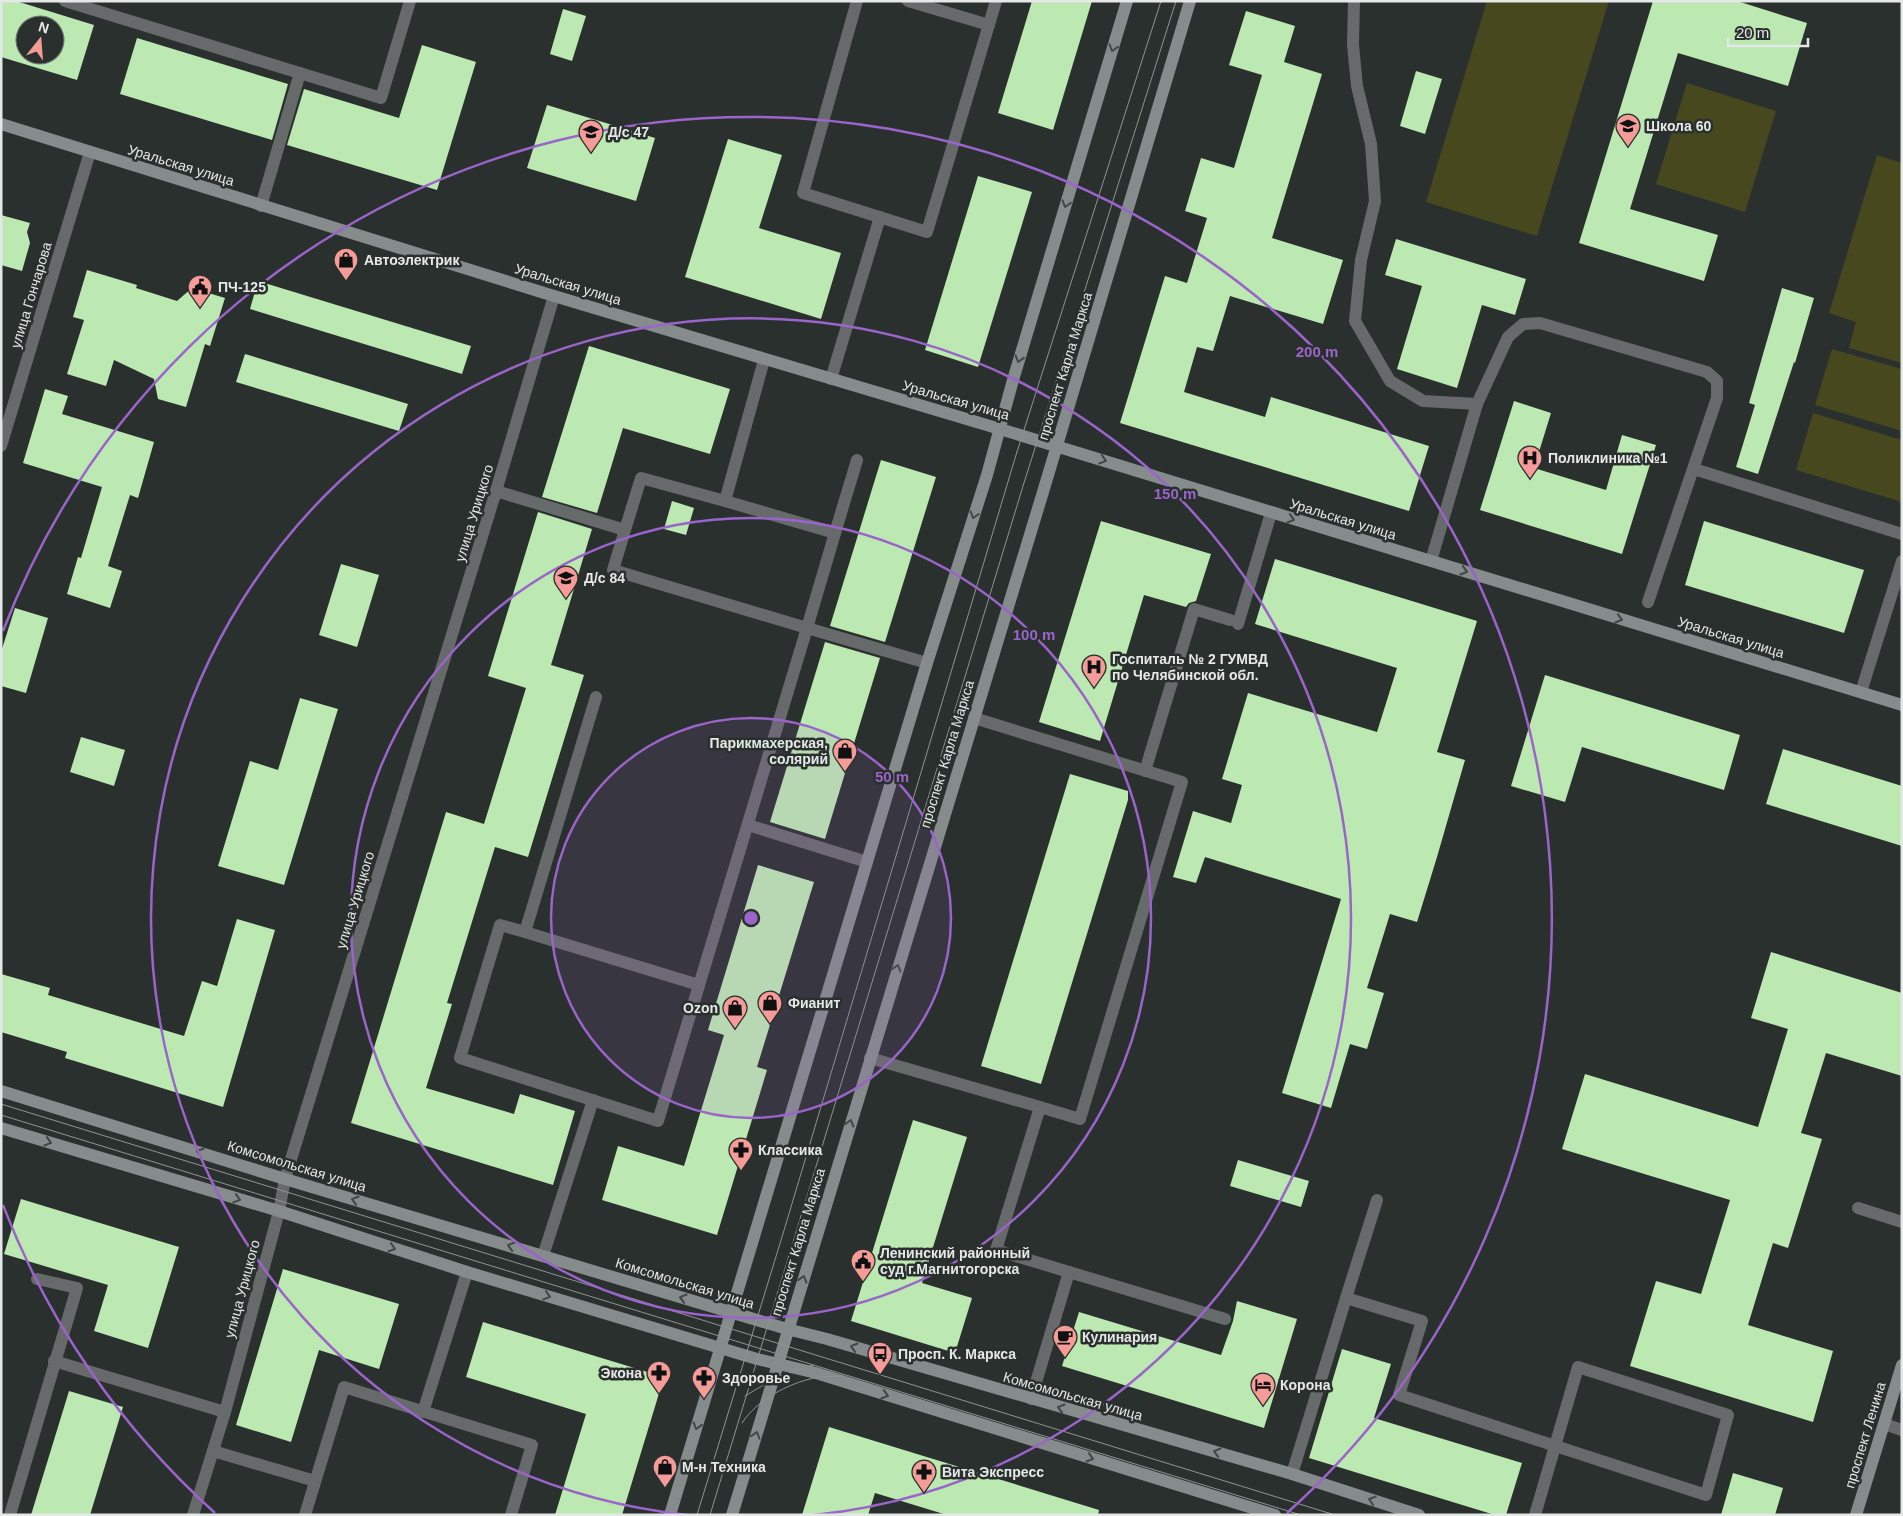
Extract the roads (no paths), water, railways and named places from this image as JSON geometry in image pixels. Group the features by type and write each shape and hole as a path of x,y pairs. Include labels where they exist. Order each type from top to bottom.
{"main road":[{"path":"670,1515 730,1312 1000,429 1127,1"},
{"name":"проспект Карла Маркса","path":"732,1515 1190,1"},
{"name":"Уральская улица","path":"1,124 554,296 1000,429 1902,705"},
{"name":"Комсомольская улица","path":"1,1091 787,1330 827,1339 1292,1474 1419,1515"},
{"path":"1,1128 279,1211 467,1272 777,1365 816,1373 1275,1515"},
{"name":"проспект Ленина","path":"1856,1515 1902,1365"}],"street":[{"path":"65,1 381,98 410,1"},
{"path":"857,1 803,193 927,232 996,1"},
{"path":"908,1 989,25"},
{"path":"1354,1 1353,45 1357,86 1371,144 1375,201 1361,260 1355,321 1390,381 1423,400 1477,404"},
{"path":"262,206 300,73"},
{"name":"улица Гончарова","path":"1,446 90,152"},
{"path":"831,379 880,217"},
{"name":"улица Урицкого","path":"193,1515 226,1412 286,1179 554,296"},
{"path":"1431,561 1477,404 1508,337 1523,324 1540,323 1707,372 1717,381 1717,398 1648,602"},
{"path":"725,501 764,360"},
{"path":"699,985 500,926 460,1058 658,1121 807,628 834,533 857,460"},
{"path":"1694,469 1902,534"},
{"path":"834,533 641,478 613,570 927,664"},
{"path":"496,491 625,530"},
{"path":"1145,771 1194,609 1234,622 1272,513"},
{"path":"1861,692 1902,561"},
{"path":"525,932 596,697"},
{"path":"870,1058 1080,1119 1182,782 974,718"},
{"path":"748,825 867,862"},
{"path":"543,1256 593,1100"},
{"path":"1040,1107 996,1250 1225,1319"},
{"path":"1292,1474 1376,1200"},
{"path":"1858,1208 1902,1222"},
{"path":"423,1412 467,1272"},
{"path":"1031,1399 1069,1272"},
{"path":"10,1515 77,1288 37,1279"},
{"path":"1346,1298 1422,1321 1399,1395 1556,1446 1706,1495 1728,1415 1578,1367 1556,1446 1536,1515"},
{"path":"54,1361 226,1412"},
{"path":"305,1515 344,1387 532,1445 511,1515"},
{"path":"1884,1424 1902,1430"},
{"path":"214,1451 315,1481"}],"tram line":[{"path":"697,1515 1016,455 1161,1"},
{"path":"710,1515 1023,486 1176,1"},
{"path":"1,1104 1335,1515"},
{"path":"1,1115 1301,1515"},
{"path":"745,1396 777,1377 813,1365"},
{"path":"742,1423 764,1400 793,1384 820,1377 842,1376"}],"place":[{"name":"Школа 60","path":"1628,147"},
{"name":"Д/с 47","path":"591,153"},
{"name":"Автоэлектрик","path":"346,281"},
{"name":"ПЧ-125","path":"200,308"},
{"name":"Поликлиника №1","path":"1530,479"},
{"name":"Д/с 84","path":"566,599"},
{"name":"Госпиталь № 2 ГУМВД по Челябинской обл.","path":"1094,688"},
{"name":"Парикмахерская, солярий","path":"845,772"},
{"name":"Фианит","path":"770,1024"},
{"name":"Ozon","path":"735,1029"},
{"name":"Классика","path":"741,1171"},
{"name":"Ленинский районный суд г.Магнитогорска","path":"863,1282"},
{"name":"Кулинария","path":"1065,1358"},
{"name":"Просп. К. Маркса","path":"880,1375"},
{"name":"Экона","path":"659,1394"},
{"name":"Здоровье","path":"704,1399"},
{"name":"Корона","path":"1263,1406"},
{"name":"М-н Техника","path":"665,1488"},
{"name":"Вита Экспресс","path":"924,1493"}]}
